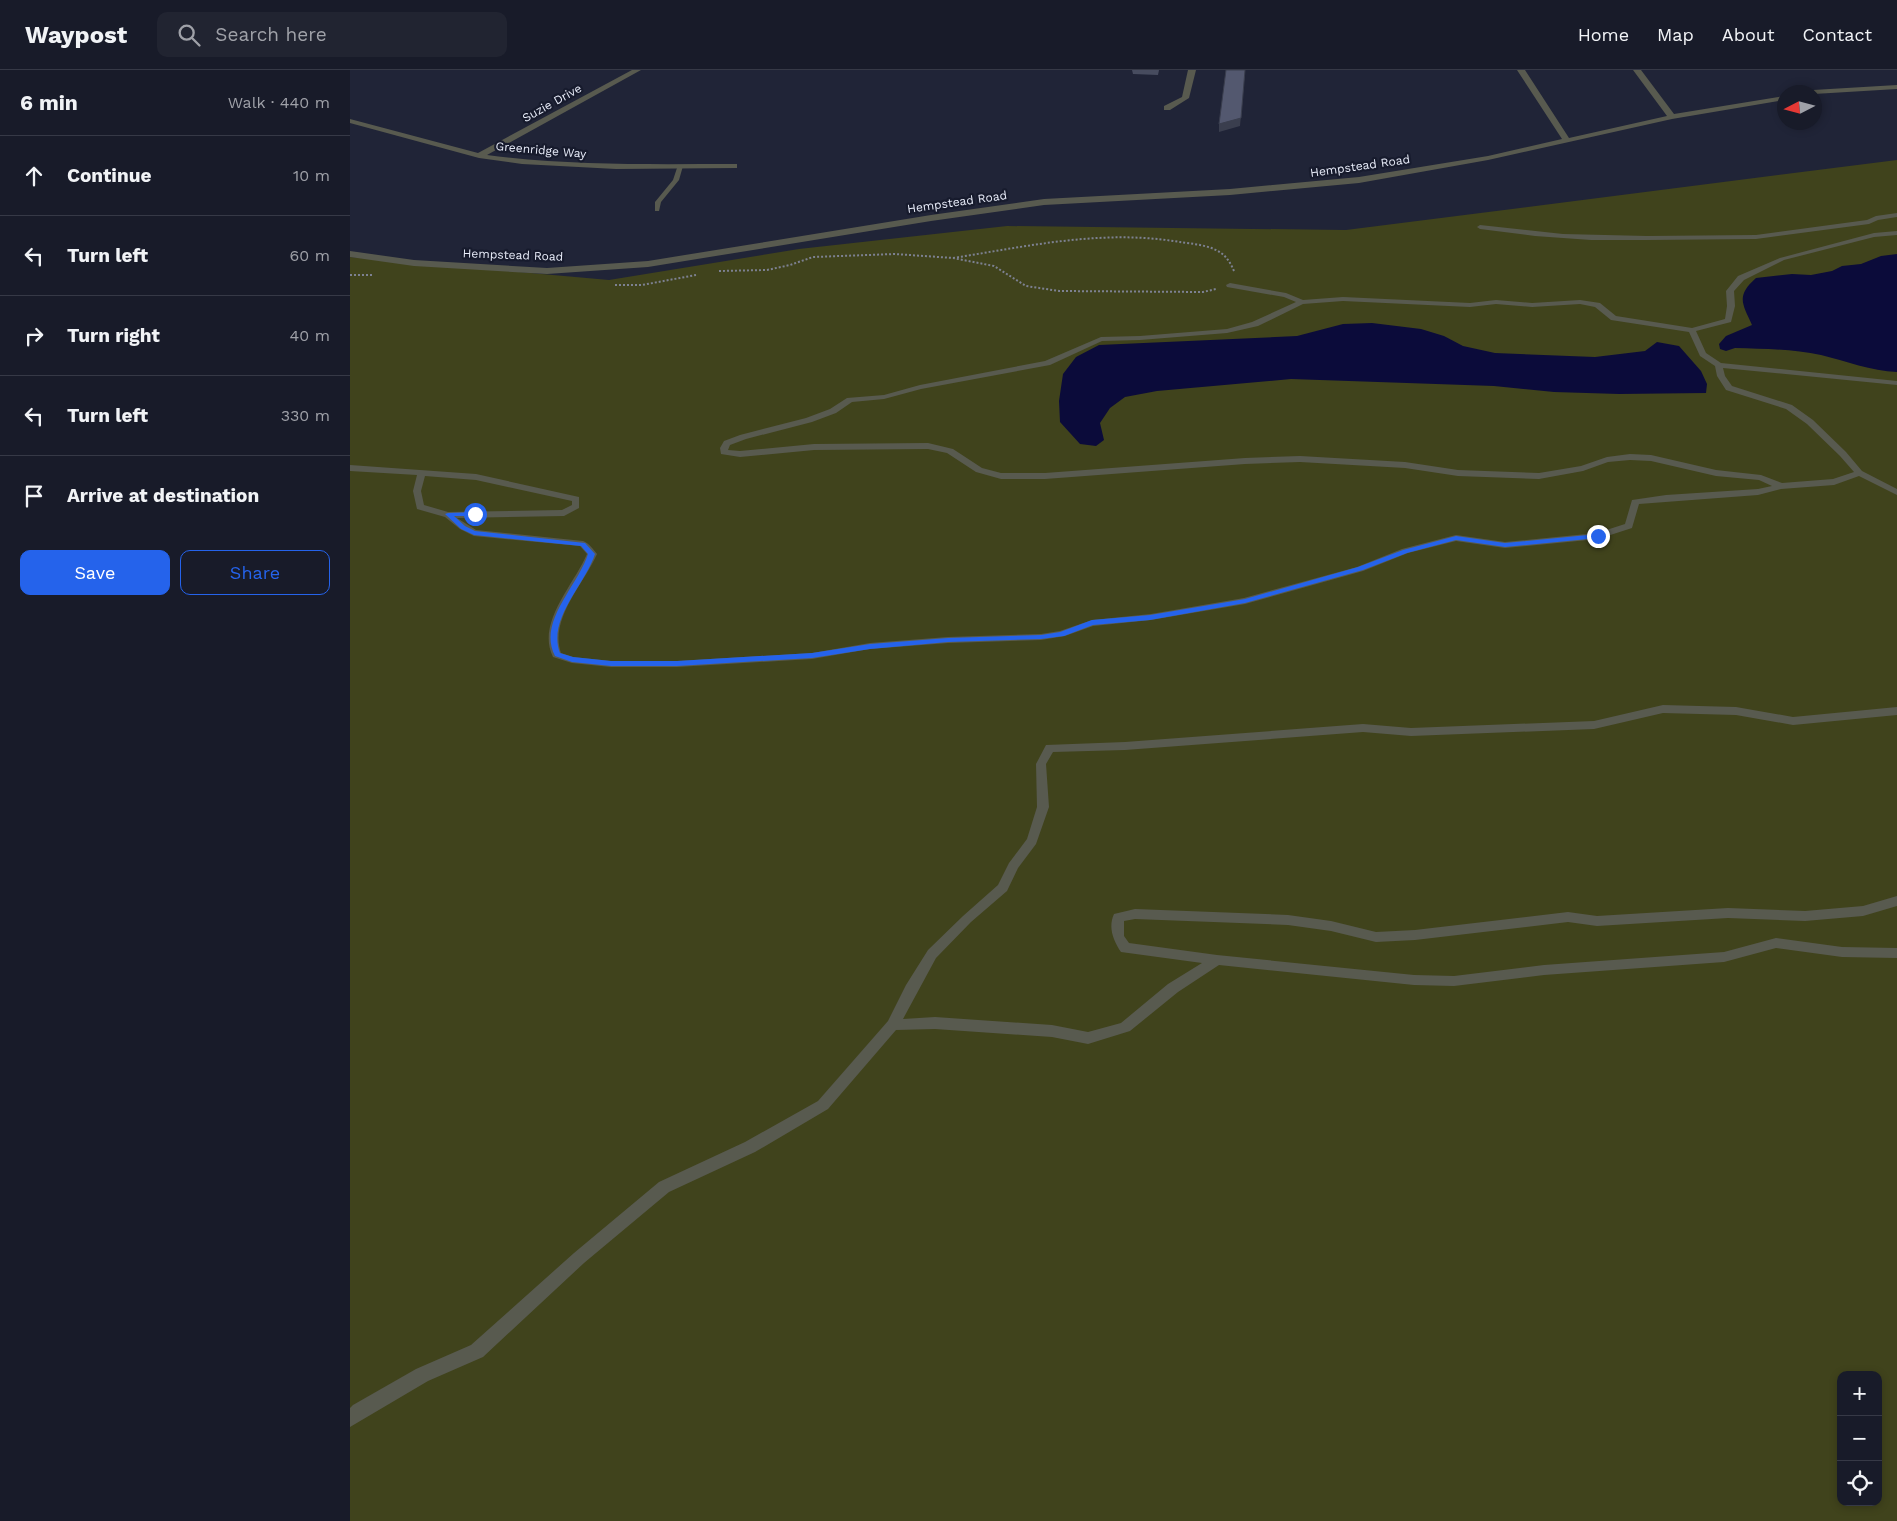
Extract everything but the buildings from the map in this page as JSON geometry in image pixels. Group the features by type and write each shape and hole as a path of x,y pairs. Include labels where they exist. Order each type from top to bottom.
{"street":[{"name":"Suzie Drive","path":"479,156 637,70"},
{"path":"1167,108 1185,98 1192,70"},
{"path":"1521,70 1567,141"},
{"path":"1637,70 1672,117"},
{"path":"1822,91 1897,87"},
{"name":"Hempstead Road","path":"350,254 414,263 547,271 648,264 932,218 1044,202 1256,190 1359,180 1488,158 1672,117 1777,99"},
{"name":"Greenridge Way","path":"350,121 479,156 540,163 616,167 734,166"}],"lane":[{"path":"657,210 658,202 676,180 680,166"},
{"path":"1480,227 1551,237 1673,238 1718,236 1731,238 1765,236 1870,222 1876,218 1897,215"},
{"path":"1781,486 1761,478 1716,474 1651,458 1630,457 1607,460 1583,468 1539,476 1458,474 1405,465 1300,459 1245,461 1045,476 1001,476 979,470 950,451 928,446 814,447 740,454 724,452 724,448 727,443 743,437 809,420 833,411 850,400 884,397 920,387 1037,365 1101,339 1227,331 1255,324 1302,302 1343,300 1460,305 1496,302 1532,305 1580,302 1597,305 1614,318 1692,330 1728,320 1731,306 1730,291 1742,278 1782,259 1874,235 1897,233"},
{"path":"1230,285 1286,295 1302,302"},
{"path":"1692,330 1704,354 1719,365 1897,383"},
{"path":"1719,365 1721,376 1729,388 1789,408 1810,422 1843,454 1859,474 1897,492"},
{"path":"350,468 422,472 476,477 576,499 576,506 564,513 448,514 420,507 417,491 422,472"},
{"path":"448,514 463,528 474,533 583,544 592,554 587,568 557,620 553,643 557,655 572,660 611,664 677,664 812,656 870,646 948,640 1055,635 1092,623 1150,617 1245,601 1360,569 1405,552 1456,538 1505,545 1598,536 1628,526 1635,502 1758,492 1781,486 1834,482 1859,474"},
{"path":"350,1419 359,1411 422,1374 477,1352 579,1258 664,1187 750,1147 823,1105 893,1025 910,989 932,954 967,918 1003,888 1014,866 1032,841 1043,807 1041,764 1050,748 1126,746 1363,728 1411,732 1594,725 1663,709 1736,711 1793,721 1897,711"},
{"path":"1897,901 1863,911 1815,915 1728,913 1598,922 1568,917 1415,935 1376,937 1331,926 1288,920 1135,914 1118,918 1118,937 1125,948 1217,960 1414,980 1454,981 1544,970 1724,958 1776,943 1842,952 1897,953"},
{"path":"893,1025 935,1023 1052,1031 1088,1038 1124,1027 1173,988 1217,960"}],"path":[{"path":"715,270 741,272 801,262 813,257 895,254 953,258 994,266 1026,286 1059,291 1202,292 1230,285 1236,280 1234,269 1222,254 1188,242 1094,237 953,258"},
{"path":"614,285 642,285 698,274"},
{"path":"350,275 378,275"}],"green space":[{"path":"1897,160 1897,1521 350,1521 350,257 609,280 799,249 1007,226 1346,230"}],"shaded area":[{"path":"1897,254 1897,372 1868,368 1821,355 1800,352 1735,348 1726,351 1720,349 1719,344 1726,336 1752,325 1744,305 1743,295 1756,278 1792,274 1811,275 1832,271 1842,266 1861,264 1881,256"},
{"path":"1372,323 1421,329 1444,336 1463,346 1495,353 1595,357 1645,351 1657,342 1679,346 1701,371 1707,384 1706,393 1619,394 1554,392 1494,386 1291,379 1157,391 1125,397 1110,408 1100,423 1104,440 1096,446 1080,444 1060,422 1059,401 1063,374 1076,357 1099,345 1297,336 1343,324"}],"route":[{"path":"475,514 448,514 463,528 474,533 583,544 592,554 587,568 557,620 553,643 557,655 572,660 611,664 677,664 761,660 812,656 870,646 1002,637 1041,637 1061,634 1092,623 1150,617 1245,601 1360,569 1405,552 1456,538 1505,545 1598,536"}]}
